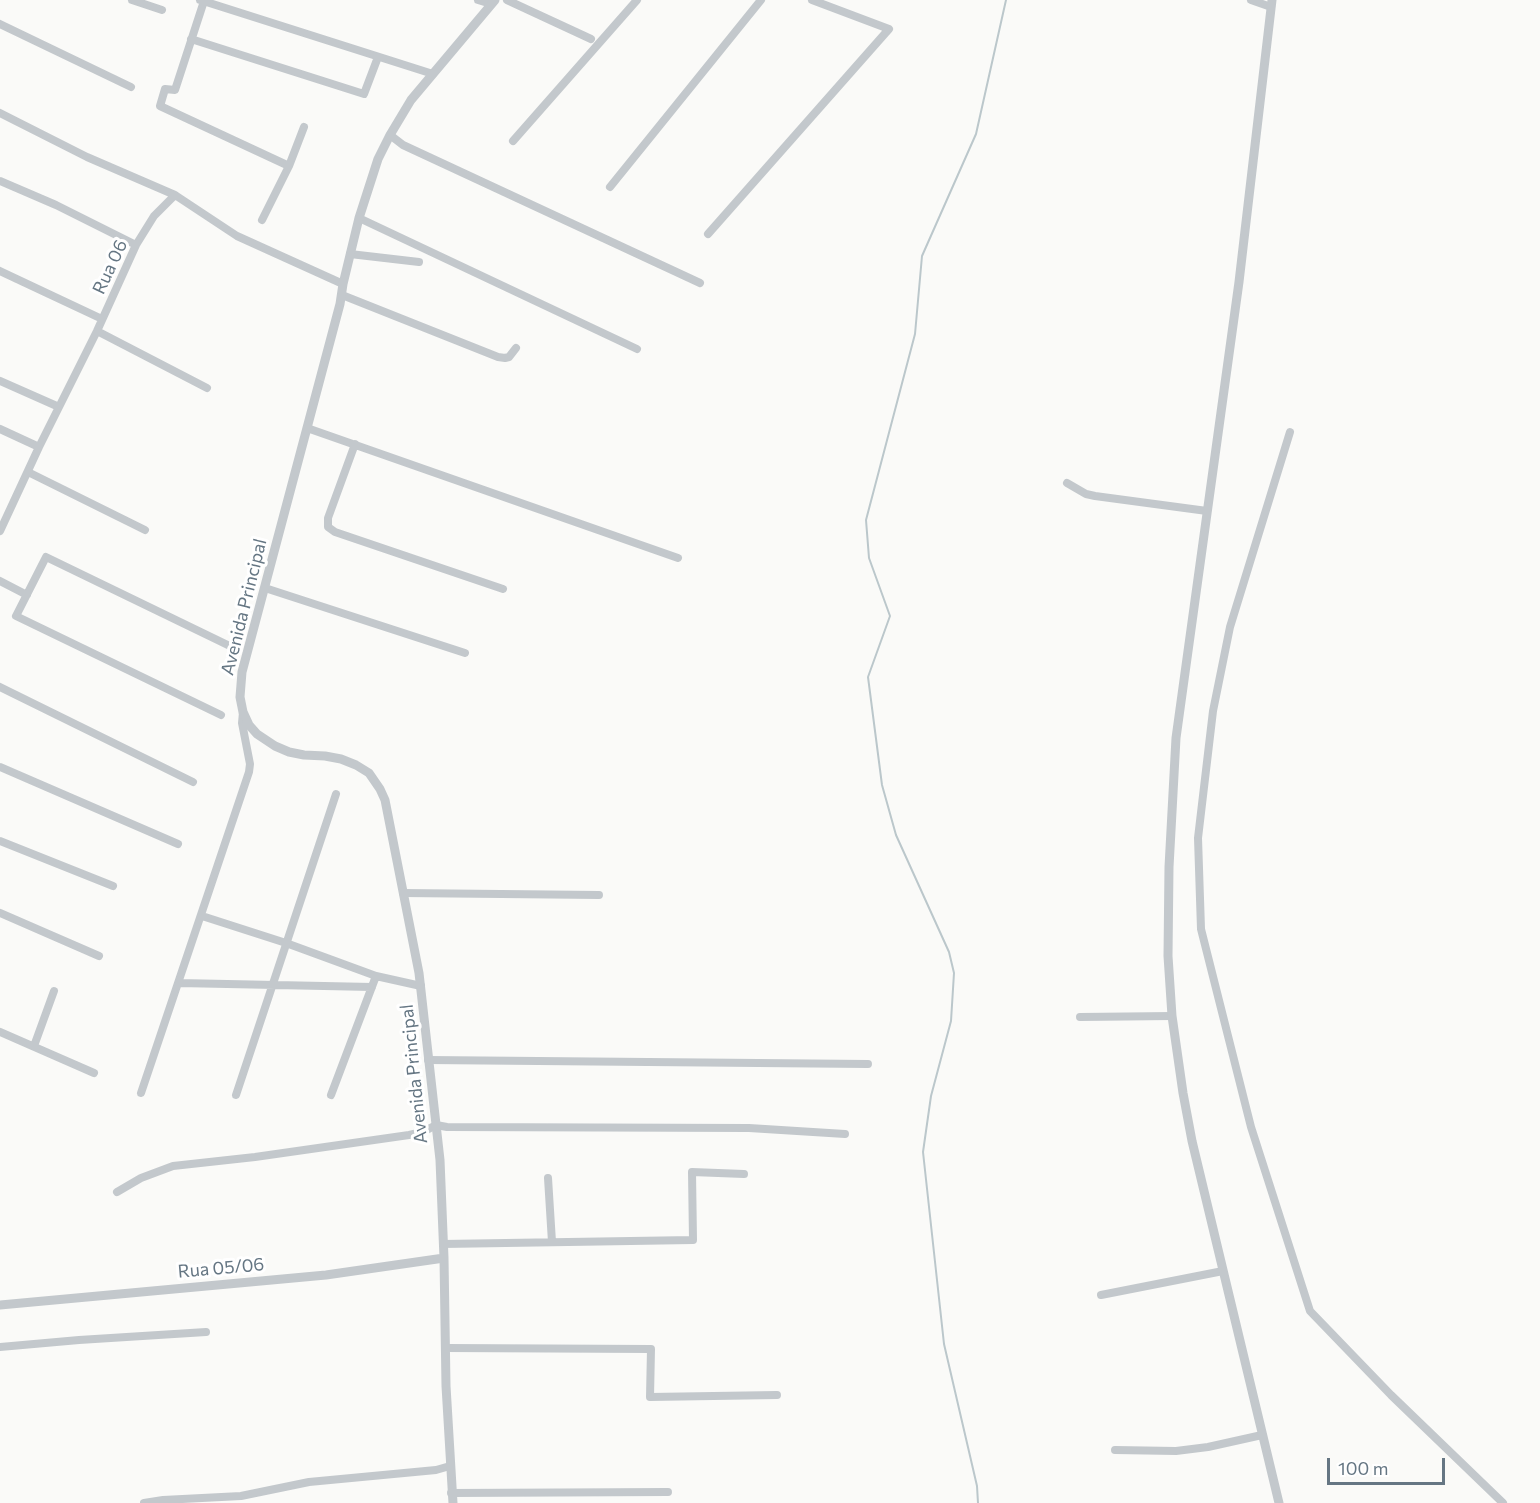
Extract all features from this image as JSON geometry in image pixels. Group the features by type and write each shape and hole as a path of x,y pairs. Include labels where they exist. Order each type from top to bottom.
{"street":[{"path":"132,0 162,10"},
{"path":"478,0 493,2"},
{"path":"507,0 591,39"},
{"path":"513,141 637,0"},
{"path":"610,187 761,0"},
{"path":"708,234 889,28 812,0"},
{"path":"1251,0 1271,4 1239,282 1176,738 1169,867 1168,956 1172,1016 1192,1141 1279,1503"},
{"path":"289,166 160,106 165,89 175,90 202,1 433,74"},
{"name":"Avenida Principal","path":"452,1496 440,1161 421,986 385,800 369,773 356,765 341,759 289,752 275,746 249,725 240,697 242,672 342,295 350,254 378,159 411,100 493,2"},
{"path":"0,24 131,87"},
{"path":"191,39 364,94 378,57"},
{"path":"0,113 87,157 175,195 237,236 343,284"},
{"path":"262,220 289,166 304,127"},
{"path":"390,135 404,145 700,283"},
{"path":"0,181 56,205 136,246"},
{"name":"Rua 06","path":"0,531 136,246 154,216 175,195"},
{"path":"360,218 637,349"},
{"path":"350,254 419,262"},
{"path":"0,271 102,319"},
{"path":"342,295 498,357 509,357 516,348"},
{"path":"97,331 207,388"},
{"path":"0,381 59,407"},
{"path":"307,428 678,558"},
{"path":"0,429 39,447"},
{"path":"1290,432 1230,627 1213,711 1198,838 1201,929 1251,1127 1310,1311 1391,1395 1503,1503"},
{"path":"355,444 328,518 328,527 335,532 503,589"},
{"path":"28,472 145,530"},
{"path":"1067,483 1086,494 1095,496 1207,511"},
{"path":"221,715 16,616 45,557 236,649"},
{"path":"0,581 27,595"},
{"path":"265,588 465,653"},
{"path":"0,687 193,782"},
{"path":"141,1093 249,772 250,764 242,723 243,712"},
{"path":"0,767 178,844"},
{"path":"236,1095 336,794"},
{"path":"0,841 113,886"},
{"path":"403,893 599,895"},
{"path":"0,913 99,956"},
{"path":"202,916 286,943 376,976 421,986"},
{"path":"331,1095 376,976"},
{"path":"179,983 372,987"},
{"path":"34,1046 54,991"},
{"path":"1080,1017 1172,1016"},
{"path":"0,1032 94,1073"},
{"path":"428,1060 868,1064"},
{"path":"117,1192 141,1178 173,1166 409,1135 423,1132 436,1125 447,1127 749,1128 845,1134"},
{"path":"444,1244 693,1240 692,1172 744,1174"},
{"path":"548,1178 552,1242"},
{"name":"Rua 05/06","path":"0,1305 326,1275 444,1258"},
{"path":"1101,1295 1223,1271"},
{"path":"0,1347 206,1332"},
{"path":"446,1348 651,1349 650,1397 777,1395"},
{"path":"1115,1450 1176,1451 1208,1447 1262,1435"},
{"path":"144,1503 241,1496 309,1482 436,1470 450,1466"},
{"path":"452,1496 668,1492"}],"waterway":[{"path":"978,1503 977,1486 944,1344 923,1152 931,1096 951,1021 954,973 949,952 896,835 882,785 868,677 890,616 869,558 866,520 915,334 922,256 976,134 1006,0"}]}
